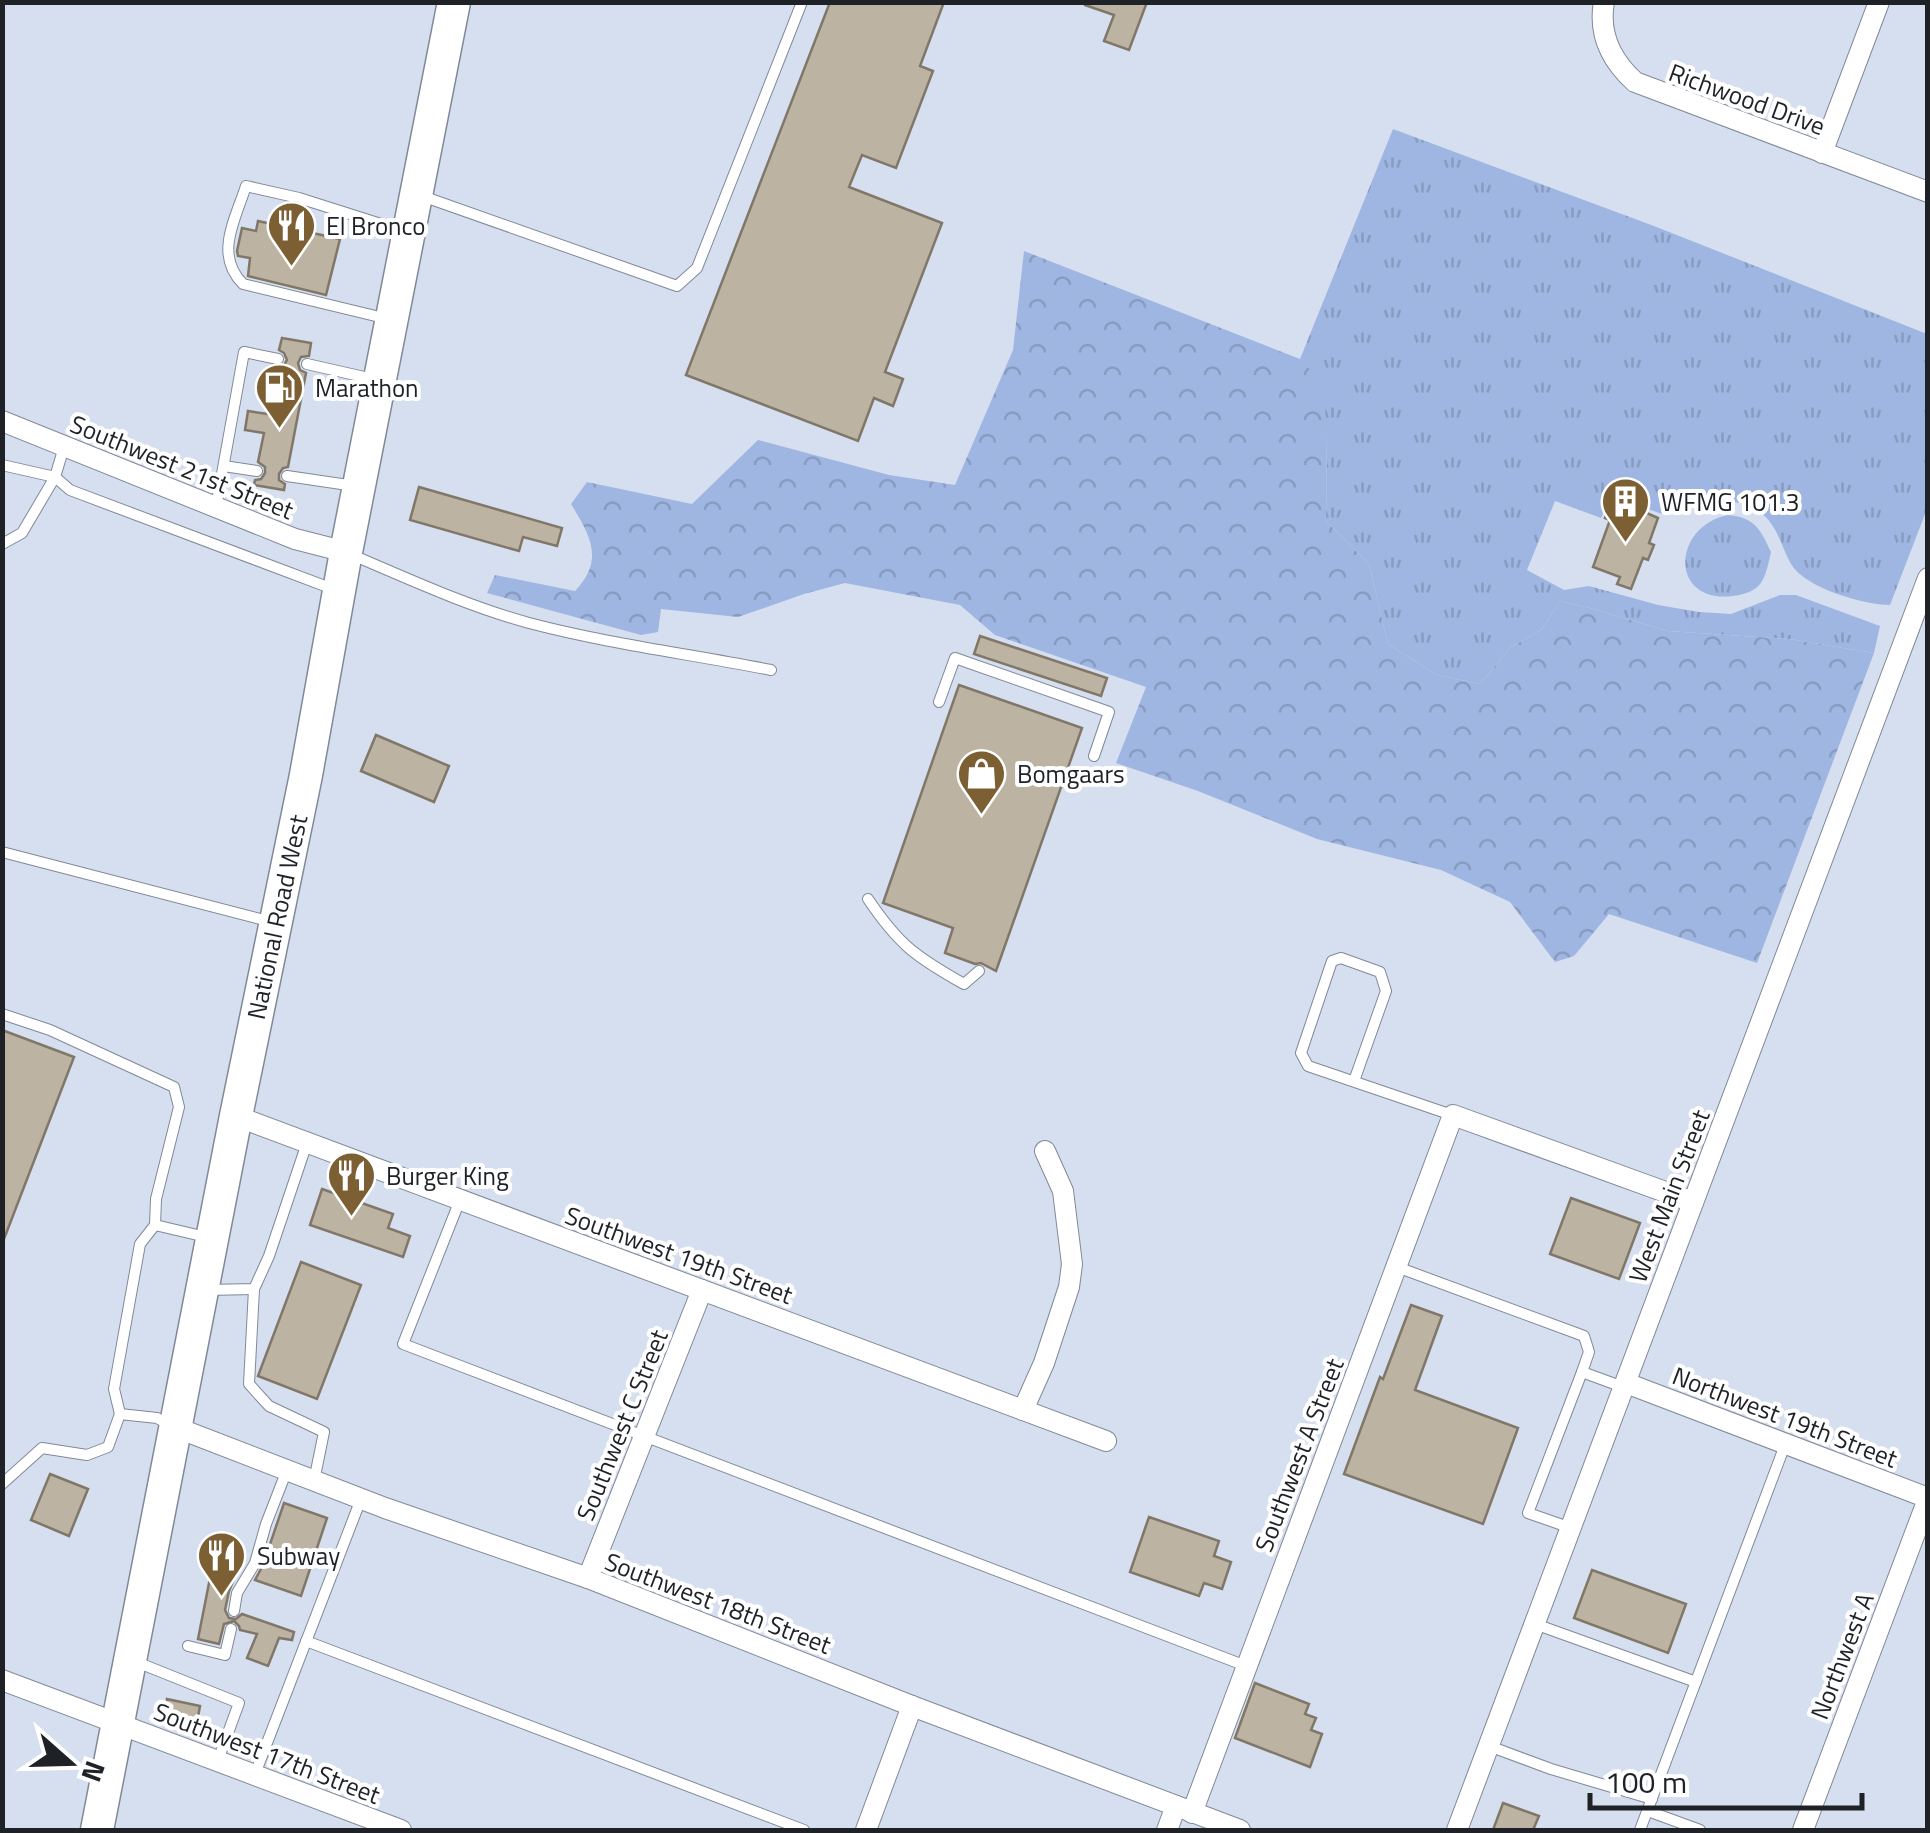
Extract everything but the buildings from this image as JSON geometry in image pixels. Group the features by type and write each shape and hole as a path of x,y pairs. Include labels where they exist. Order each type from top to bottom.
{"main road":[{"name":"National Road West","path":"98,1830 454,2"}],"street":[{"name":"Richwood Drive","path":"1604,2 1604,34 1610,50 1620,68 1635,82 1928,192"},
{"path":"1822,154 1879,2"},
{"name":"Southwest 21st Street","path":"2,421 295,539 346,552"},
{"name":"West Main Street","path":"1457,1830 1928,578"},
{"path":"1453,1115 1693,1202"},
{"name":"Southwest A Street","path":"1167,1830 1184,1809 1247,1666 1453,1115"},
{"name":"Southwest 19th Street","path":"236,1116 1106,1441"},
{"path":"1023,1410 1044,1363 1072,1264 1063,1191 1045,1151"},
{"name":"Southwest C Street","path":"588,1578 702,1290"},
{"name":"Northwest 19th Street","path":"1625,1385 1928,1499"},
{"name":"Southwest 18th Street","path":"176,1428 588,1578 1240,1830"},
{"name":"Northwest A","path":"1803,1830 1928,1499"},
{"name":"Southwest 17th Street","path":"2,1680 401,1830"},
{"path":"866,1830 912,1706"}],"lane":[{"path":"416,194 677,286 697,268 802,2"},
{"path":"391,320 243,284 229,263 228,241 246,186 299,198 408,233"},
{"path":"216,507 244,352 278,358"},
{"path":"308,364 379,380"},
{"path":"2,544 22,533 54,477 64,446"},
{"path":"2,465 54,477 70,490 339,591"},
{"path":"224,466 257,471"},
{"path":"286,476 358,487"},
{"path":"346,552 452,598 527,622 616,644 771,670"},
{"path":"939,702 955,658 1109,712 1094,756"},
{"path":"2,852 275,923"},
{"path":"868,899 911,952 964,984 979,971"},
{"path":"1354,1081 1386,990 1380,972 1341,958 1332,962 1301,1052 1308,1066 1453,1115"},
{"path":"2,1014 50,1030 174,1087 179,1107 156,1200 155,1225 140,1244 114,1388 120,1414 108,1446 87,1455 42,1448 2,1484"},
{"path":"307,1143 254,1289 249,1384 269,1406 324,1432 314,1481"},
{"path":"460,1200 403,1344 1247,1666"},
{"path":"155,1225 212,1238"},
{"path":"1397,1266 1584,1336 1589,1352 1528,1513 1571,1528"},
{"path":"202,1290 254,1289"},
{"path":"1582,1372 1625,1385"},
{"path":"120,1414 157,1418 176,1428"},
{"path":"1640,1830 1785,1445"},
{"path":"234,1612 238,1593 256,1563 287,1470"},
{"path":"256,1774 361,1498"},
{"path":"1535,1624 1696,1682"},
{"path":"188,1646 225,1654 231,1629"},
{"path":"306,1641 804,1830"},
{"path":"131,1660 239,1703 218,1760"},
{"path":"1489,1746 1650,1805 1700,1830"}],"green space":[{"path":"1393,129 1927,334 1927,509 1890,605 1851,598 1809,581 1791,564 1765,516 1737,503 1695,505 1668,499 1662,514 1611,496 1601,518 1555,501 1527,570 1564,590 1589,586 1699,612 1731,614 1780,595 1796,595 1880,626 1874,653 1789,639 1668,631 1560,601 1541,630 1511,647 1480,684 1437,675 1388,644 1369,564 1326,521 1327,433 1300,359"},
{"path":"1024,251 1300,359 1323,384 1326,521 1369,564 1388,644 1437,675 1480,684 1511,647 1541,630 1560,601 1668,631 1789,639 1874,653 1757,963 1609,914 1574,956 1555,962 1510,902 1441,870 1317,839 1116,763 1146,687 995,635 960,605 845,583 738,617 661,609 658,632 641,635 487,593 495,575 575,591 590,569 592,558 589,537 571,504 587,482 692,504 758,440 889,475 955,485 1013,350"},
{"path":"1727,515 1755,525 1771,552 1761,583 1751,591 1733,596 1698,589 1685,564 1695,535 1708,523"}],"place":[{"name":"El Bronco","path":"291,268"},
{"name":"Marathon","path":"280,430"},
{"name":"WFMG 101.3","path":"1626,544"},
{"name":"Bomgaars","path":"982,816"},
{"name":"Burger King","path":"351,1218"},
{"name":"Subway","path":"222,1598"}]}
